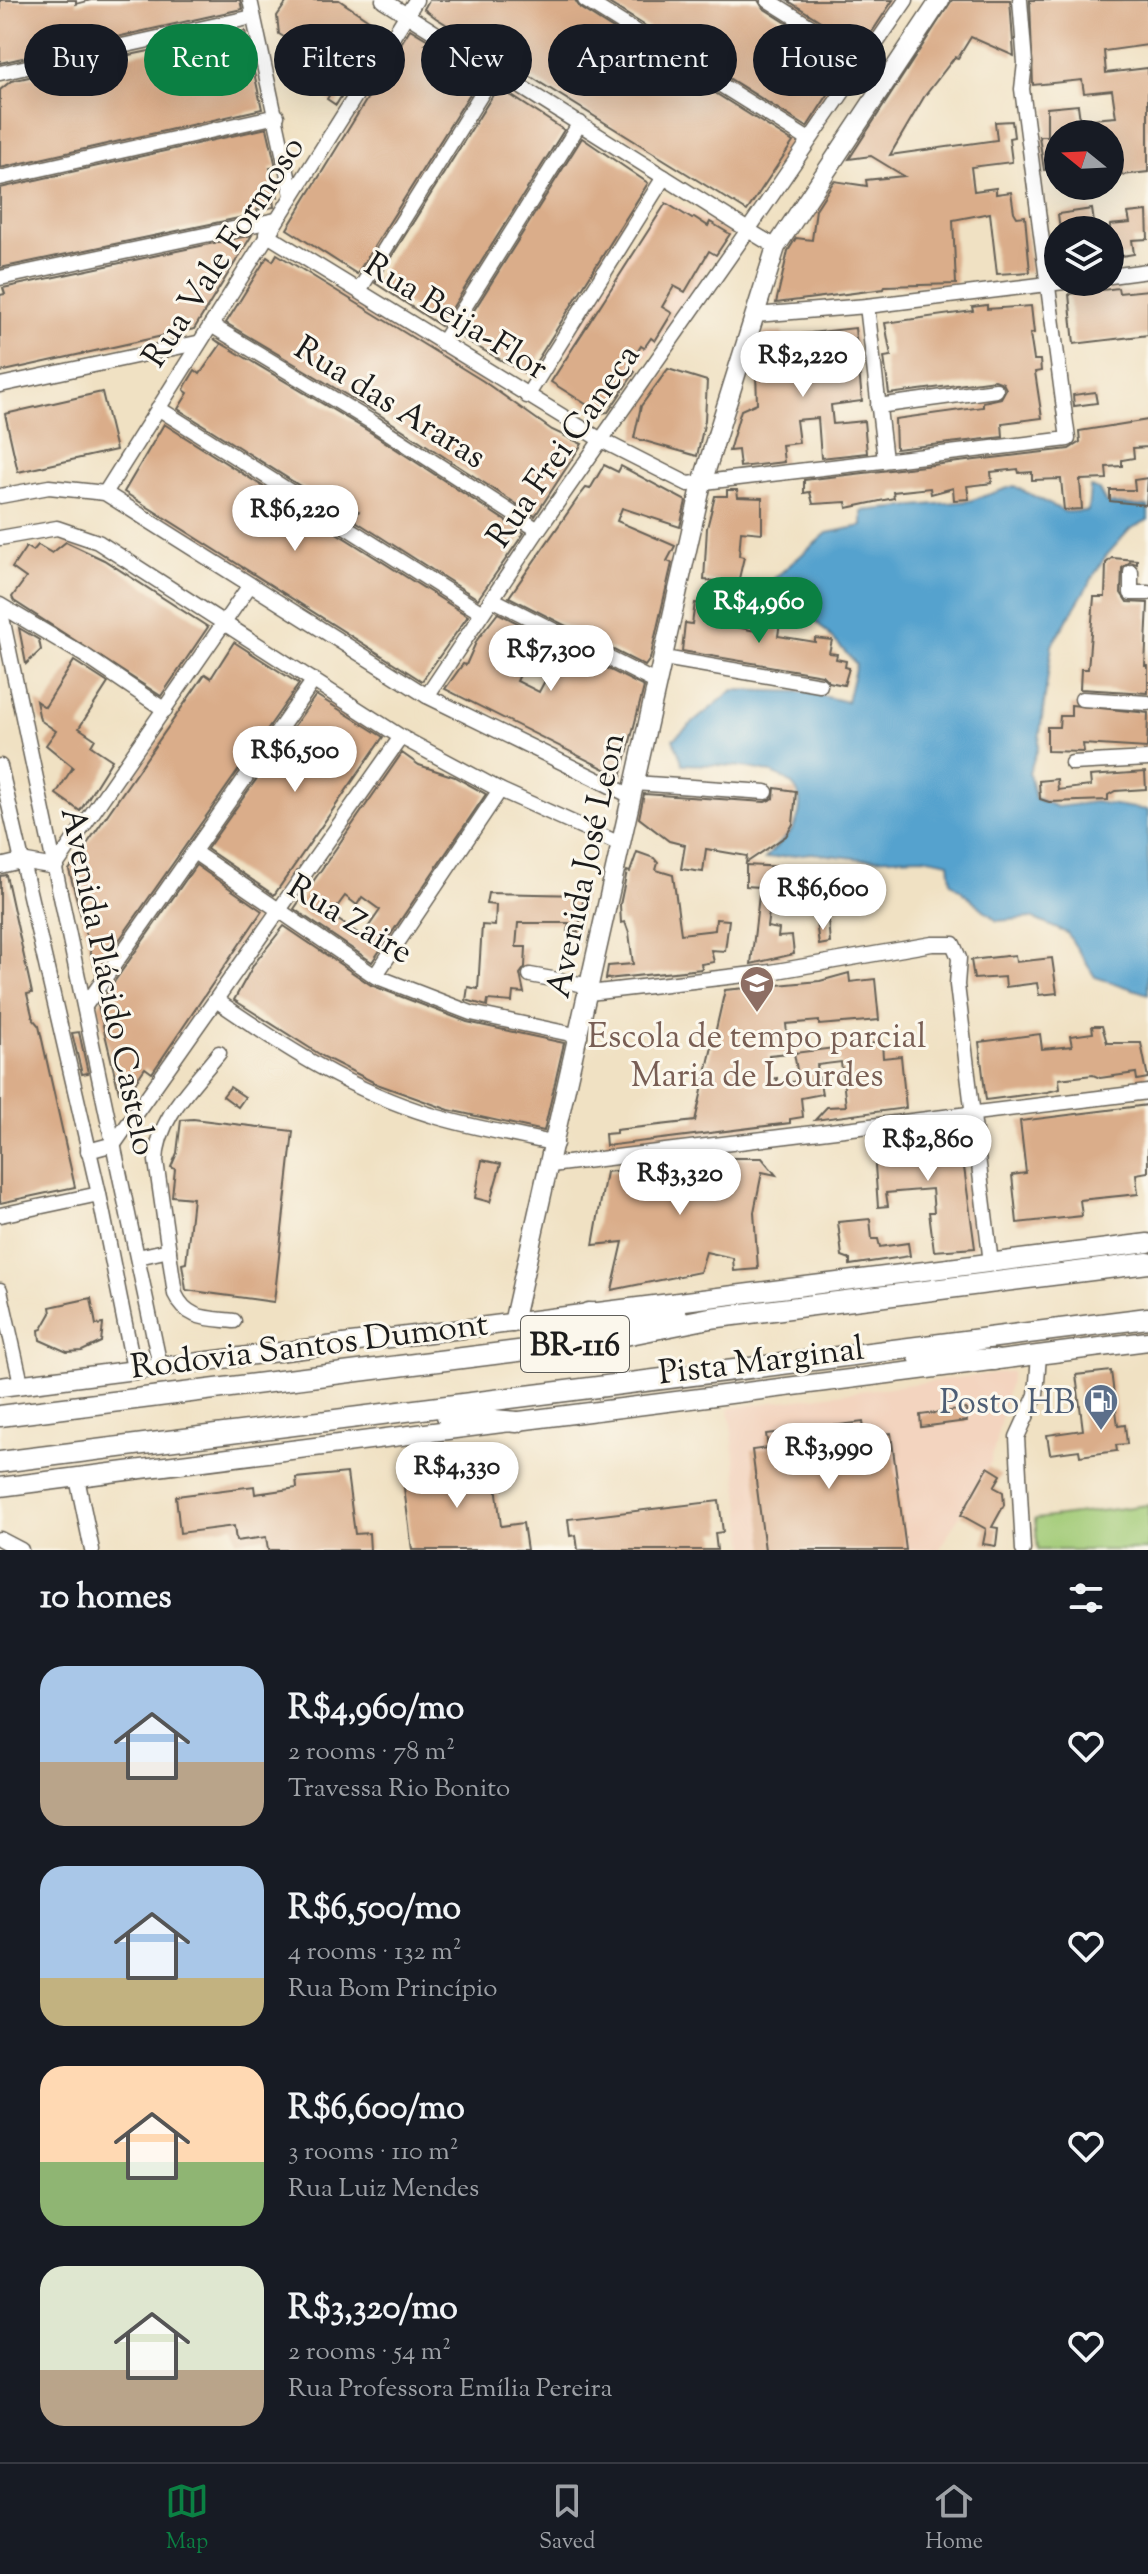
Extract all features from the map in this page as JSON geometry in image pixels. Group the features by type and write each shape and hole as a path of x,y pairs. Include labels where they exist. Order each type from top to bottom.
{"highway":[{"name":"Rodovia Santos Dumont","path":"0,1416 590,1342 710,1318 1148,1263"},
{"path":"588,1313 710,1318"},
{"name":"BR-116","path":"0,1462 1148,1318"},
{"path":"839,1357 995,1360"},
{"path":"407,1412 517,1422"}],"main road":[{"name":"Avenida José Leon","path":"513,1323 556,1144 702,483 776,247 940,0"},
{"name":"Pista Marginal","path":"0,1387 1148,1243"},
{"name":"Pista Marginal","path":"0,1487 1148,1341"}],"street":[{"path":"250,0 292,195"},
{"path":"383,0 422,24"},
{"name":"Rua Vale Formoso","path":"105,493 416,0"},
{"path":"585,0 809,140"},
{"path":"768,0 806,24"},
{"name":"Rua Frei Caneca","path":"886,30 906,0"},
{"path":"1020,0 1025,63 1022,89 1044,261"},
{"path":"0,73 253,17"},
{"path":"532,92 776,247"},
{"path":"360,289 480,96"},
{"name":"Rua Frei Caneca","path":"427,696 538,530 840,96"},
{"path":"0,178 277,116"},
{"path":"442,343 580,123"},
{"path":"527,396 664,177"},
{"path":"0,278 276,220"},
{"name":"Rua Beija-Flor","path":"266,234 601,440 688,484 702,483"},
{"path":"1124,274 1148,271"},
{"path":"755,315 867,306 1044,284"},
{"path":"702,483 1068,439 1049,296"},
{"path":"867,306 885,460"},
{"name":"Rua das Araras","path":"211,325 375,424 538,530"},
{"path":"0,385 197,343"},
{"path":"878,406 996,390"},
{"path":"158,408 482,613"},
{"path":"0,496 49,487 105,493 248,587 427,696 631,796 766,792"},
{"path":"0,538 38,528 77,533 98,542 228,618 401,737 500,790 621,839"},
{"path":"1131,572 1131,593 1148,593"},
{"path":"0,866 21,861 55,867 248,587"},
{"path":"492,599 657,683"},
{"path":"0,607 84,655 165,710"},
{"name":"Avenida Plácido Castelo","path":"0,607 160,1366"},
{"path":"664,658 820,685"},
{"path":"85,1006 314,680"},
{"path":"1082,699 1148,703"},
{"path":"88,1151 114,1144 401,737"},
{"path":"1072,763 1148,759"},
{"name":"Avenida Plácido Castelo","path":"0,766 99,1194 134,1369"},
{"path":"375,976 500,790"},
{"name":"Rua Zaire","path":"194,852 375,976 471,1013 580,1036"},
{"path":"530,975 590,990 771,972 950,943 957,949 957,985 991,1263"},
{"path":"216,1000 295,1054 342,1080 430,1115 556,1144"},
{"path":"219,1053 167,1119 157,1143 175,1294 180,1306 198,1318 234,1321"},
{"path":"551,1165 1148,1092"},
{"path":"0,1215 99,1194"},
{"path":"138,1257 169,1250"},
{"path":"0,1290 21,1383"},
{"path":"1023,1550 1017,1437 1036,1395 1039,1355"},
{"path":"77,1478 92,1550"},
{"path":"0,1539 21,1550"}],"shaded area":[{"path":"663,195 731,234 611,411 600,412 551,382 569,353 565,350"},
{"path":"1012,1371 991,1462 939,1550 746,1550 729,1408"}],"green space":[{"path":"1148,1505 1148,1550 1038,1550 1035,1519"}],"water":[{"path":"1014,486 1065,512 1088,511 1090,487 1099,490 1106,503 1148,507 1148,520 1130,529 1105,557 1052,645 1038,748 1029,773 1035,798 1057,807 1095,802 1148,810 1148,994 1095,977 1067,933 1032,918 997,921 951,882 949,862 923,857 863,859 811,853 765,859 797,820 800,800 793,786 780,776 761,770 683,764 673,739 733,690 806,692 847,702 856,664 804,612 768,589 770,582 827,533 862,526 862,511 969,501"}],"building":[{"path":"0,0 76,0 76,4 91,0 240,0 242,9 175,24 144,24 144,31 128,34 128,24 24,24 24,58 0,63"},
{"path":"288,0 339,0 373,23 278,24 277,16"},
{"path":"429,0 575,0 580,8 605,24 548,24 548,88 532,78 532,24 446,24 424,9"},
{"path":"604,0 758,0 763,8 788,24 753,24 753,93 737,83 737,24 642,24"},
{"path":"787,0 893,0 877,24 825,24"},
{"path":"952,0 1010,0 1014,56 971,37 958,58 955,57 924,97 890,155 997,140 995,122 1012,121 1014,137 1009,138 1012,162 971,167 974,191 996,188 996,194 1011,192 1014,212 1017,217 1025,216 1030,272 997,274 990,213 953,220 956,284 885,286 884,289 776,303 788,251 796,238 812,240 816,209 834,181 867,186 866,180 904,176 871,156 849,159"},
{"path":"1030,0 1148,0 1148,45 1104,51 1106,73 1148,68 1148,172 1124,175 1124,120 1080,120 1116,117 1112,90 1084,93 1082,80 1033,85"},
{"path":"410,29 421,36 421,96 468,96 357,274 287,229 369,96 405,96 405,37"},
{"path":"144,52 144,96 258,96 258,91 262,109 0,168 0,90 11,81 24,78 24,96 128,96 128,55"},
{"path":"329,96 342,96 336,105 327,99"},
{"path":"492,96 512,96 564,130 441,326 375,283"},
{"path":"562,96 720,96 793,142 747,211"},
{"path":"757,96 827,96 807,127"},
{"path":"1078,105 1080,120 1047,120 1047,108"},
{"path":"267,128 276,167 270,168 278,197 273,198 274,207 257,210 258,214 0,268 0,188"},
{"path":"1039,136 1044,136 1044,170"},
{"path":"582,138 648,183 528,375 458,336"},
{"path":"666,203 692,219 694,217 708,226 710,222 730,234 716,255 709,251 685,292 674,286 662,307 672,313 655,341 651,338 644,348 641,346 628,367 635,372 608,412 600,413 551,382"},
{"path":"1092,209 1093,216 1058,216"},
{"path":"1147,211 1148,239 1132,240 1134,254 1124,256 1124,224 1130,223 1128,213"},
{"path":"252,235 194,329 0,372 0,295 5,294 3,288"},
{"path":"277,254 483,381 552,430 582,444 535,516 380,415 226,323 267,257 273,261"},
{"path":"1148,290 1148,335 1074,344 1069,296 1124,296 1124,292"},
{"path":"987,305 987,309 1031,306 1034,333 1030,334 1034,360 1040,360 1041,371 1035,372 1042,418 1002,423 1003,437 896,449 895,419 983,407 983,402 1001,398 1006,389 1003,383 995,380 889,394 884,357 891,356 885,323 973,311 972,307"},
{"path":"855,328 862,401 831,405 833,424 864,421 867,453 821,458 818,418 796,420 799,443 782,445 784,462 740,467 738,450 729,451 741,410 757,403 756,371 818,364 817,354 757,352 763,333 782,332 783,336"},
{"path":"214,339 370,432 524,533 478,599 354,520 359,511 340,500 335,508 178,409 188,393 184,390 195,370 200,374 221,344"},
{"path":"668,369 707,381 705,420 697,456 634,438 641,406"},
{"path":"102,392 116,450 18,472 5,414"},
{"path":"1095,392 1097,403 1074,406 1073,395"},
{"path":"1148,420 1148,447 1133,448 1134,458 1122,460 1122,466 1106,467 1107,479 1080,480 1082,509 1064,510 1061,479 1032,480 1032,472 1019,473 1018,469 991,472 992,483 967,486 969,499 954,500 953,488 931,494 930,488 893,492 894,498 847,508 846,502 813,504 810,492 804,493 804,480 1069,449 1080,442 1079,431"},
{"path":"164,424 468,616 422,681 124,492"},
{"path":"604,465 618,472 621,466 686,501 680,527 622,508 617,521 675,546 667,561 672,563 650,659 645,666 509,597 578,498 586,488 590,489"},
{"path":"1148,478 1146,505 1110,501 1110,490 1135,490 1134,480"},
{"path":"727,490 737,490 738,497 762,498 762,533 741,531 739,556 744,557 738,583 704,580 707,528 715,496 727,496"},
{"path":"66,542 104,560 208,627 161,696 14,601 12,597 26,578 12,568 26,547 33,551 38,545 52,553"},
{"path":"1112,558 1137,560 1137,564 1130,562 1122,568 1121,593 1127,602 1148,603 1145,666 1148,666 1148,693 1080,689 1081,669 1088,669 1094,597 1105,597 1106,563"},
{"path":"695,603 727,606 726,612 731,613 730,626 761,632 762,621 780,623 778,636 815,642 815,638 832,640 829,653 837,654 836,659 846,661 845,667 849,668 844,685 829,682 822,675 682,651 685,623 692,624"},
{"path":"498,613 644,687 621,777 445,689 463,664 466,665 477,640","holes":["526,662 549,673 539,692 517,681"]},
{"path":"19,628 39,640 41,650 26,664"},
{"path":"234,642 299,684 96,973 69,870 205,674 211,678"},
{"path":"74,661 108,683 79,728 95,739 91,746 112,760 80,811 56,794 73,767 46,745 56,731 40,720 36,701 45,707"},
{"path":"316,695 383,737 274,895 207,849"},
{"path":"1071,705 1148,713 1147,748 1083,744 1084,752 1047,751 1047,727 1059,727 1060,716 1071,716"},
{"path":"402,753 419,765 455,777 486,794 372,962 294,909","holes":["345,896 357,905 362,897 380,910 362,936 331,915"]},
{"path":"1145,772 1146,789 1115,791 1108,795 1108,800 1049,802 1040,799 1039,781 1057,779 1058,790 1091,786 1090,776"},
{"path":"775,788 796,791 793,824 786,836 746,863 747,856 706,849 703,872 681,869 685,845 669,841 639,818 644,794 765,802 774,798"},
{"path":"637,852 654,858 658,863 656,870 673,875 681,934 715,930 716,919 729,920 725,951 711,950 714,962 701,964 702,969 606,979 608,966 633,964 629,933 625,922 621,923 620,905 627,871 630,872"},
{"path":"196,865 262,911 152,1073 145,1068 126,1096 119,1092 98,1005"},
{"path":"746,865 802,868 803,887 772,889 767,927 779,929 778,937 792,936 794,954 751,964 760,887 746,886"},
{"path":"6,875 32,993 27,994 33,1019 39,1026 75,1187 0,1203 0,876"},
{"path":"488,893 584,895 578,933 567,931 569,923 518,923 516,947 526,947 525,967 520,974 524,993 513,992 512,1002 488,1000 487,1006 466,1000 468,987 478,989 482,925 495,926 496,905 486,904"},
{"path":"828,919 830,943 819,945 816,921"},
{"path":"284,926 371,985 467,1022 564,1043 544,1131 449,1110 377,1084 324,1057 234,1000 254,964"},
{"path":"1015,955 1016,962 1052,958 1057,993 1039,995 1037,983 1006,987 1005,977 974,979 971,960"},
{"path":"849,973 850,982 875,979 879,1020 819,1025 819,1021 786,1024 789,1053 769,1055 771,1079 777,1078 777,1084 799,1081 794,1053 882,1042 883,1058 901,1056 906,1108 815,1120 827,1107 846,1106 841,1062 817,1065 822,1094 801,1098 803,1117 790,1119 790,1123 606,1146 605,1134 616,1133 616,1130 695,1121 725,990 820,981"},
{"path":"1092,1026 1102,1026 1107,1043 1141,1043 1148,1078 1137,1080 1136,1073 1059,1079 1060,1089 986,1100 979,1042 1040,1034 1042,1049 1072,1046 1070,1036 1093,1033"},
{"path":"79,1032 88,1073 82,1074 72,1033"},
{"path":"230,1087 245,1097 238,1107 223,1096"},
{"path":"1148,1105 1148,1172 1136,1174 1138,1194 1080,1200 1082,1216 1017,1223 1012,1175 1026,1173 1020,1121"},
{"path":"181,1120 293,1131 274,1302 186,1290 182,1264 186,1263 193,1198 172,1196 175,1169 171,1167 177,1153"},
{"path":"949,1131 953,1161 963,1160 975,1248 934,1251 929,1212 934,1212 932,1189 886,1193 888,1206 878,1207 874,1151 871,1152 869,1140"},
{"path":"732,1158 762,1158 776,1175 762,1172 754,1212 758,1269 734,1271 733,1258 706,1252 700,1272 612,1290 623,1242 593,1245 606,1172"},
{"path":"482,1160 501,1164 490,1202 475,1198"},
{"path":"870,1219 872,1239 878,1239 880,1247 908,1243 910,1256 850,1265 850,1259 842,1256 838,1222"},
{"path":"91,1298 96,1325 103,1324 101,1342 82,1351 67,1352 40,1340 39,1330 51,1313 50,1307"},
{"path":"1111,1371 1118,1426 1125,1425 1127,1444 1116,1445 1117,1451 1080,1456 1079,1450 1050,1454 1047,1435 1083,1430 1076,1375"},
{"path":"966,1409 967,1421 921,1427 920,1415"},
{"path":"863,1422 865,1436 891,1433 906,1550 765,1550 752,1450 768,1448 766,1434"},
{"path":"460,1461 462,1472 494,1468 501,1526 523,1523 527,1550 412,1550 402,1472 414,1471 414,1467"},
{"path":"988,1467 1001,1475 994,1487 1003,1492 1004,1505 992,1527 998,1528 996,1546 983,1544 986,1529 961,1515"},
{"path":"347,1473 355,1534 369,1533 370,1550 268,1550 266,1537 236,1541 234,1526 180,1533 176,1496 254,1486 255,1494 297,1488 296,1478"},
{"path":"719,1501 723,1532 715,1533 717,1550 578,1550 576,1535 570,1536 568,1519"}],"place":[{"name":"Escola de tempo parcial Maria de Lourdes","path":"757,1014"},
{"name":"Posto HB","path":"1101,1432"}]}
